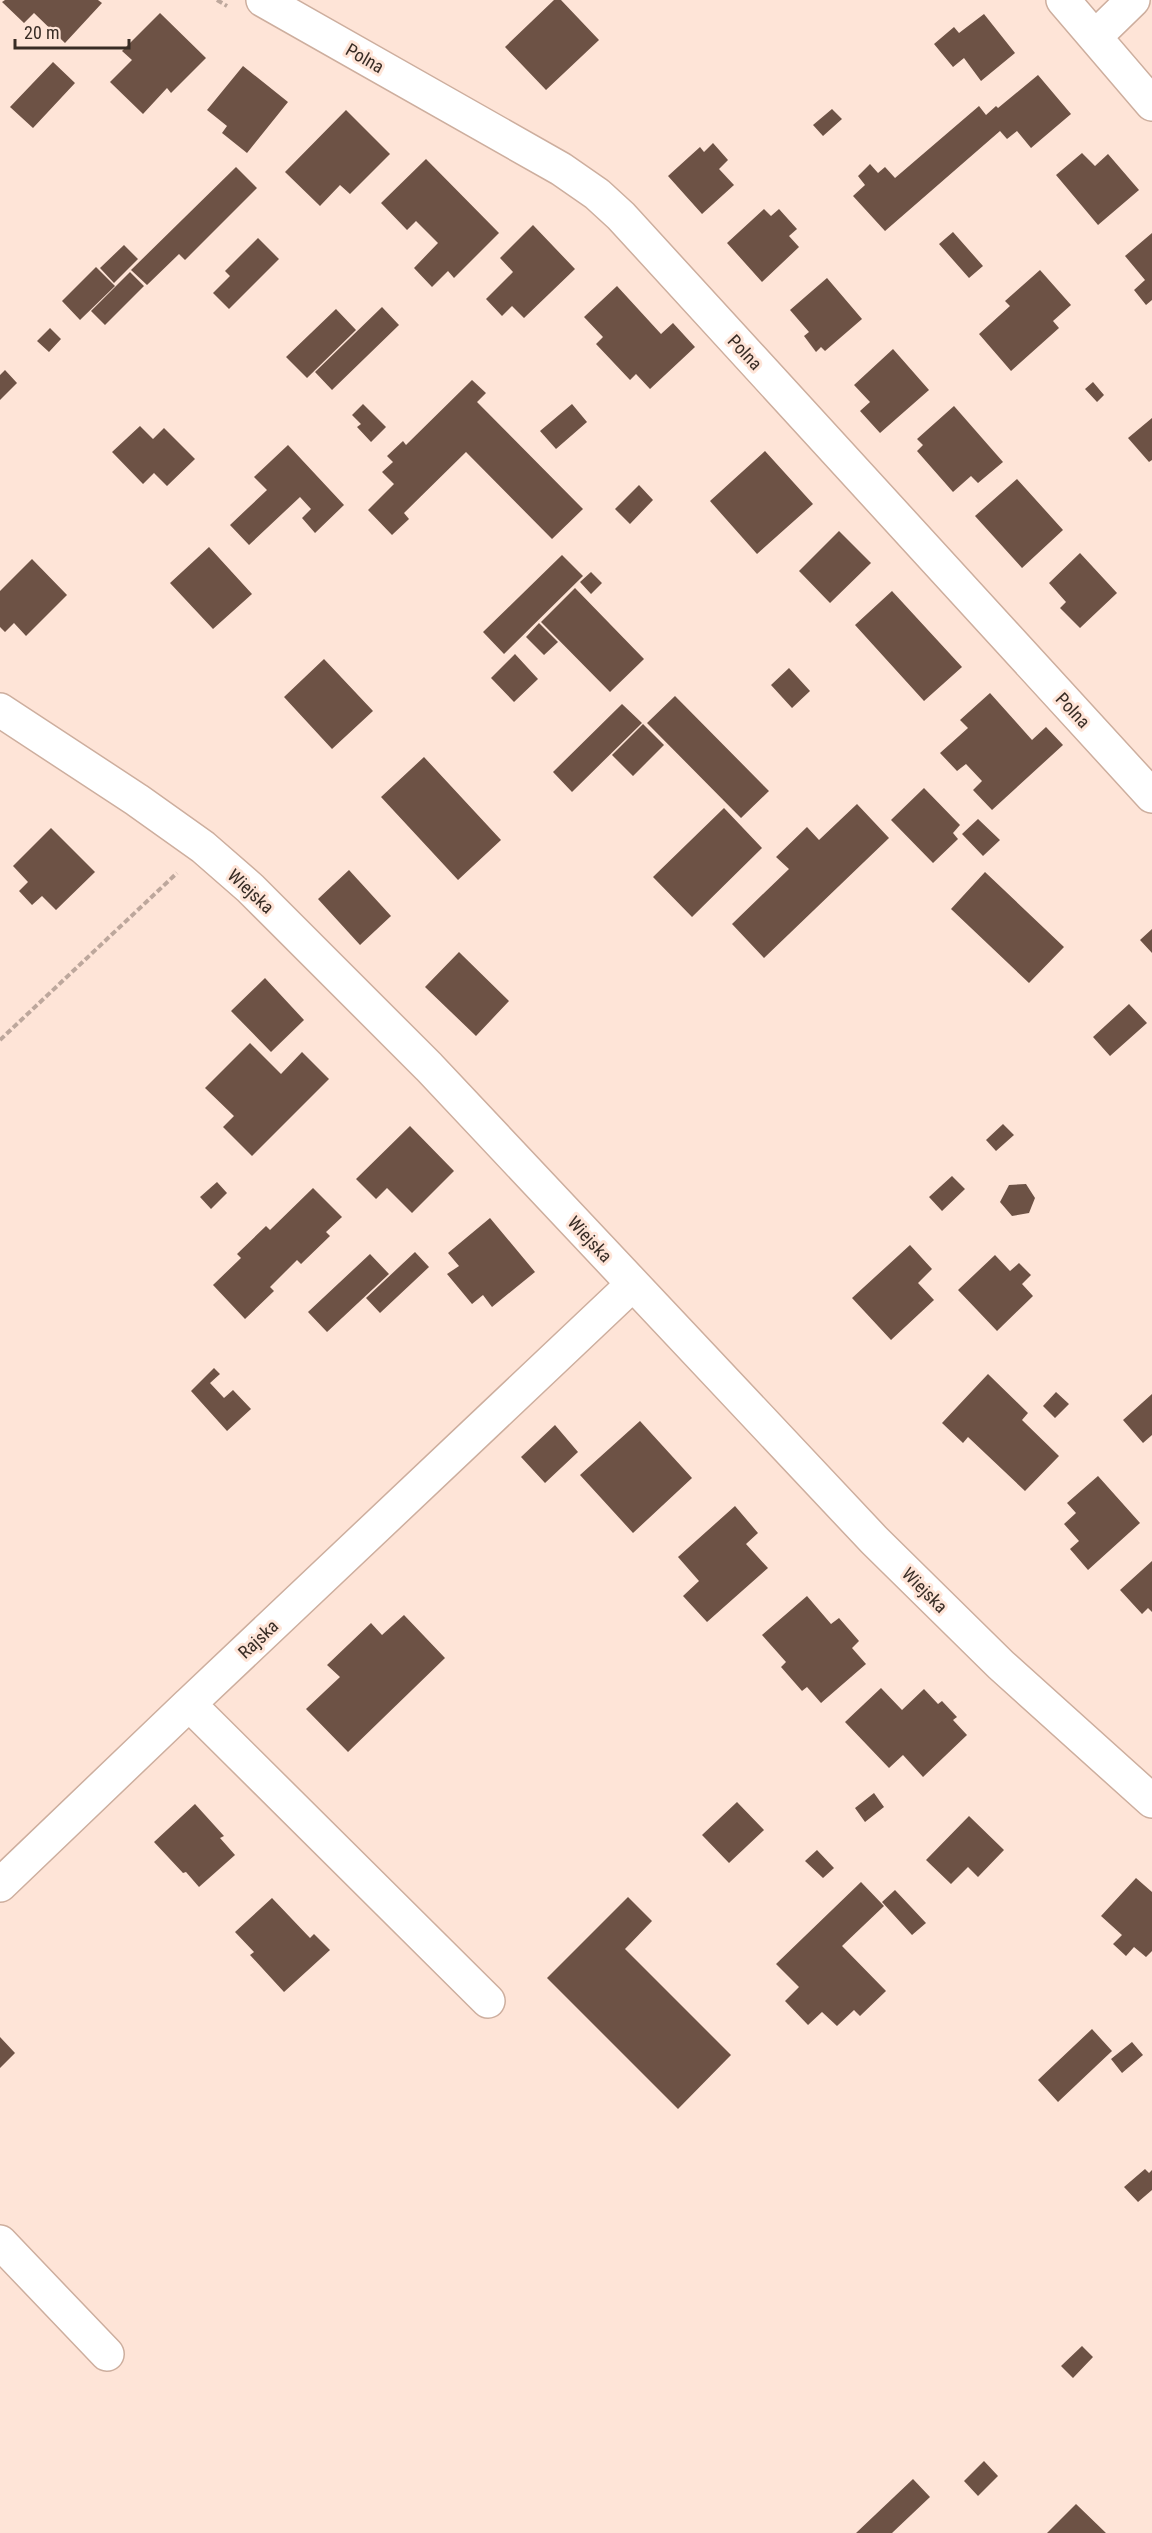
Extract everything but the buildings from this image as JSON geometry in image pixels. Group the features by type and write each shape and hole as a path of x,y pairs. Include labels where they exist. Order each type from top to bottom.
{"street":[{"name":"Polna","path":"263,0 561,169 597,194 621,216 1152,796"},
{"path":"1063,0 1152,104"},
{"path":"1095,37 1133,0"},
{"name":"Wiejska","path":"0,710 137,800 203,847 250,888 429,1067 874,1540 1001,1665 1152,1801"},
{"name":"Rajska","path":"0,1885 633,1284"},
{"path":"189,1704 488,2001"},
{"path":"0,2242 107,2354"}],"path":[{"path":"217,0 228,6"},
{"path":"0,1040 203,847"}]}
